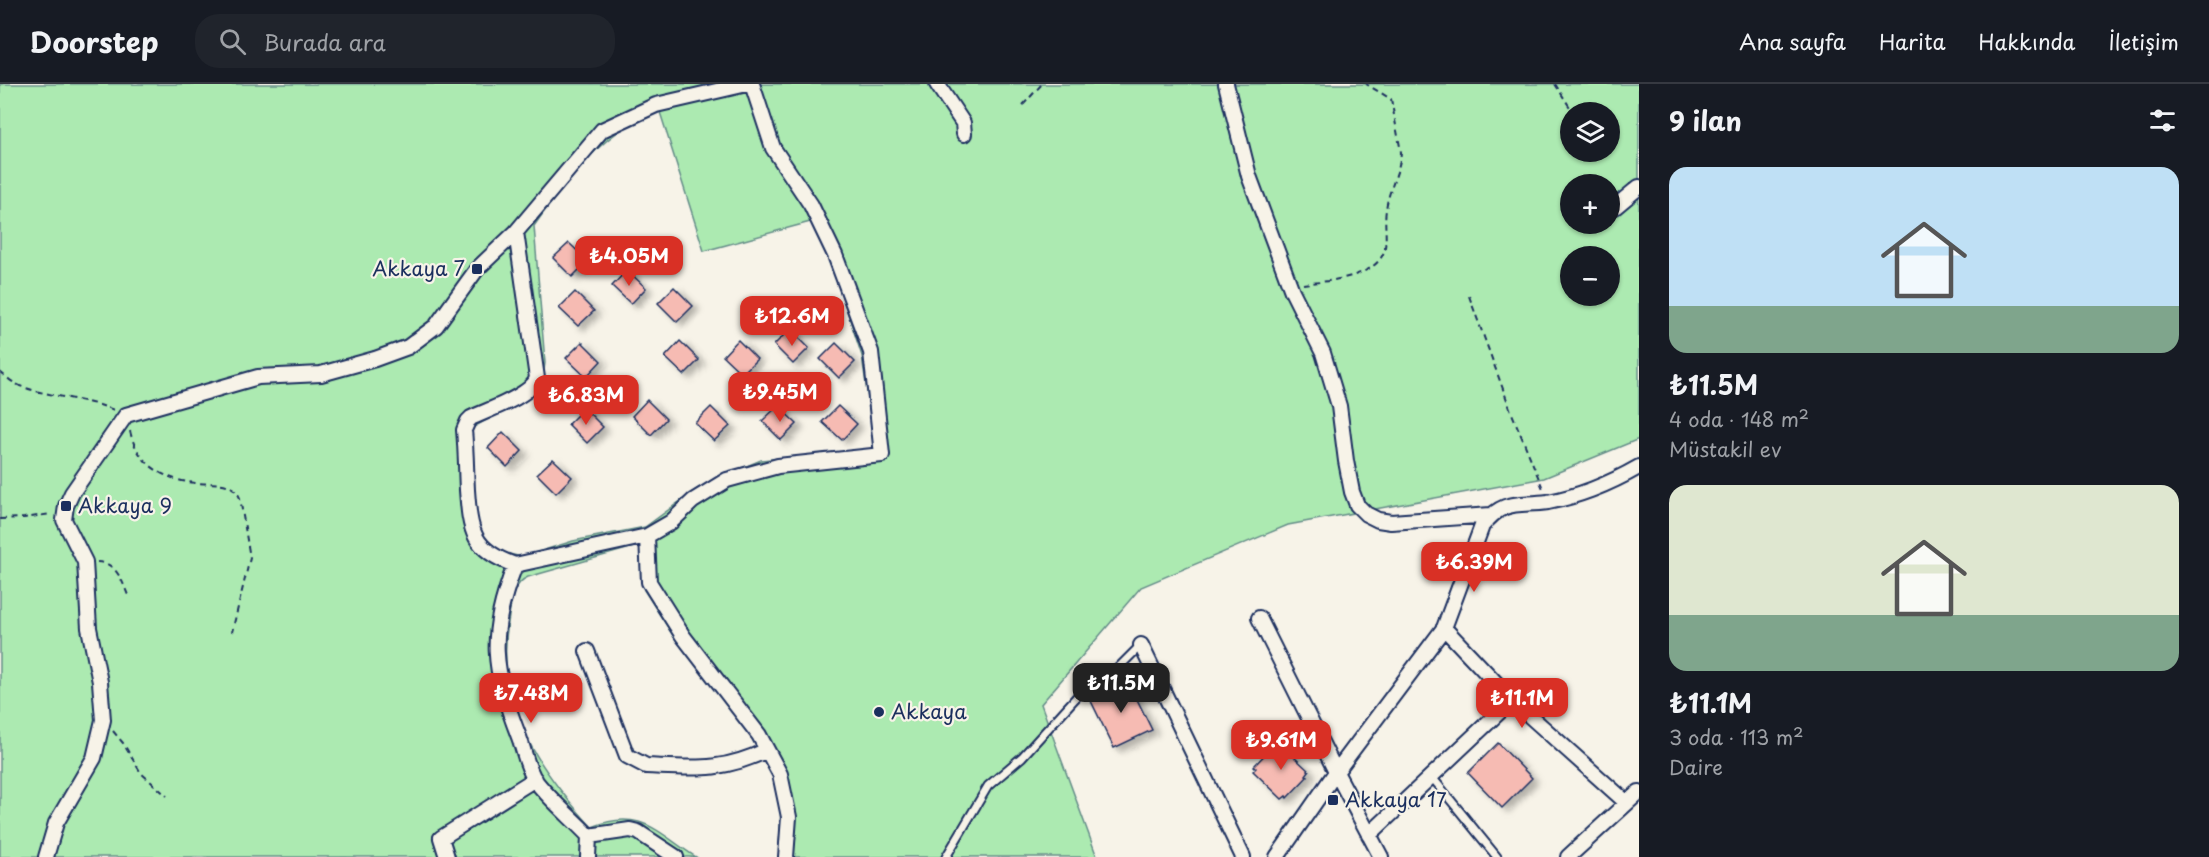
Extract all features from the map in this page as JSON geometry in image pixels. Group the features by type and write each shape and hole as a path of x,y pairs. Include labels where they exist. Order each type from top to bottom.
{"street":[{"path":"937,84 963,123 964,134"},
{"path":"1226,84 1249,176 1291,286 1323,353 1339,406 1346,461 1352,492 1357,504 1366,514 1378,520 1391,522 1491,515"},
{"path":"46,857 56,823 94,758 103,720 89,628 85,562 64,520 65,512 72,493 126,415 258,377 321,374 375,359 408,346 435,326 477,269 516,232 602,130 656,105 740,85 773,148 812,205 835,255 871,352 882,455 778,466 727,480 693,501 671,522 647,536 515,565 500,560 486,550 476,538 470,524 464,430 471,418 528,391 537,378 516,232"},
{"path":"1620,203 1639,187"},
{"path":"1276,857 1336,772 1444,628 1482,526 1491,515 1503,507 1516,503 1548,502 1608,485 1639,467"},
{"path":"647,536 649,582 683,636 759,735 780,774 789,817 786,857"},
{"path":"515,565 502,598 496,630 496,667 506,704 535,779 589,836 588,857"},
{"path":"1259,618 1381,857"},
{"path":"1444,628 1512,699 1627,803"},
{"path":"1141,645 1243,857"},
{"path":"587,651 627,756 640,764 699,769 743,762 767,750"},
{"path":"1369,835 1512,699"},
{"path":"447,857 441,838 535,779"},
{"path":"1568,857 1639,792"},
{"path":"589,836 630,830 638,832 676,857"}],"lane":[{"path":"946,857 988,786 1022,758 1081,692 1114,672 1141,645"},
{"path":"1431,776 1497,857"}],"path":[{"path":"1023,105 1042,84"},
{"path":"1291,286 1351,277 1379,263 1383,255 1386,246 1386,209 1401,152 1391,99 1366,84"},
{"path":"1555,84 1567,102"},
{"path":"1469,296 1511,411 1548,502"},
{"path":"0,372 19,385 56,395 93,401 126,415 141,457 154,470 170,477 195,483 227,484 233,487 240,498 250,558 232,632"},
{"path":"0,519 65,512"},
{"path":"85,562 102,562 115,570 129,598"},
{"path":"103,720 123,743 141,773 167,796"}],"green space":[{"path":"0,84 1639,84 1639,439 1544,478 1288,525 1141,587 1041,704 1097,857 779,857 781,806 777,783 759,746 674,637 644,590 641,545 523,580 516,588 509,616 506,647 507,676 513,704 523,731 537,756 553,781 592,827 609,822 636,821 659,832 696,857 0,857","holes":["660,112 704,251 814,221 862,356 875,449 761,460 697,489 645,527 573,541 522,557 505,553 484,539 472,518 470,429 541,390 545,363 534,226 573,175 605,142 641,118"]}],"building":[{"path":"569,243 588,261 572,277 553,258"},
{"path":"627,270 646,288 631,304 612,286"},
{"path":"674,287 693,306 677,322 658,303"},
{"path":"575,292 594,311 578,326 559,308"},
{"path":"790,329 809,348 793,364 774,345"},
{"path":"738,340 757,359 742,374 723,356"},
{"path":"680,341 699,360 684,375 665,357"},
{"path":"582,342 601,361 586,377 566,358"},
{"path":"836,343 855,362 839,378 820,359"},
{"path":"647,400 666,419 651,435 632,416"},
{"path":"778,406 797,424 781,440 762,421"},
{"path":"838,406 857,424 842,440 822,422"},
{"path":"711,407 730,426 714,441 695,423"},
{"path":"584,408 603,427 587,443 568,424"},
{"path":"503,432 522,451 507,467 488,448"},
{"path":"553,459 572,477 556,493 537,474"},
{"path":"1128,681 1152,730 1114,748 1090,699"},
{"path":"1279,743 1309,771 1306,775 1308,776 1287,798 1286,796 1282,799 1253,771 1256,768 1254,766 1274,745 1276,747"},
{"path":"1498,743 1532,778 1502,808 1468,773"}],"place":[{"name":"Akkaya 7","path":"477,269"},
{"name":"Akkaya 9","path":"66,506"},
{"name":"Akkaya","path":"879,712"},
{"name":"Akkaya 17","path":"1333,800"}]}
